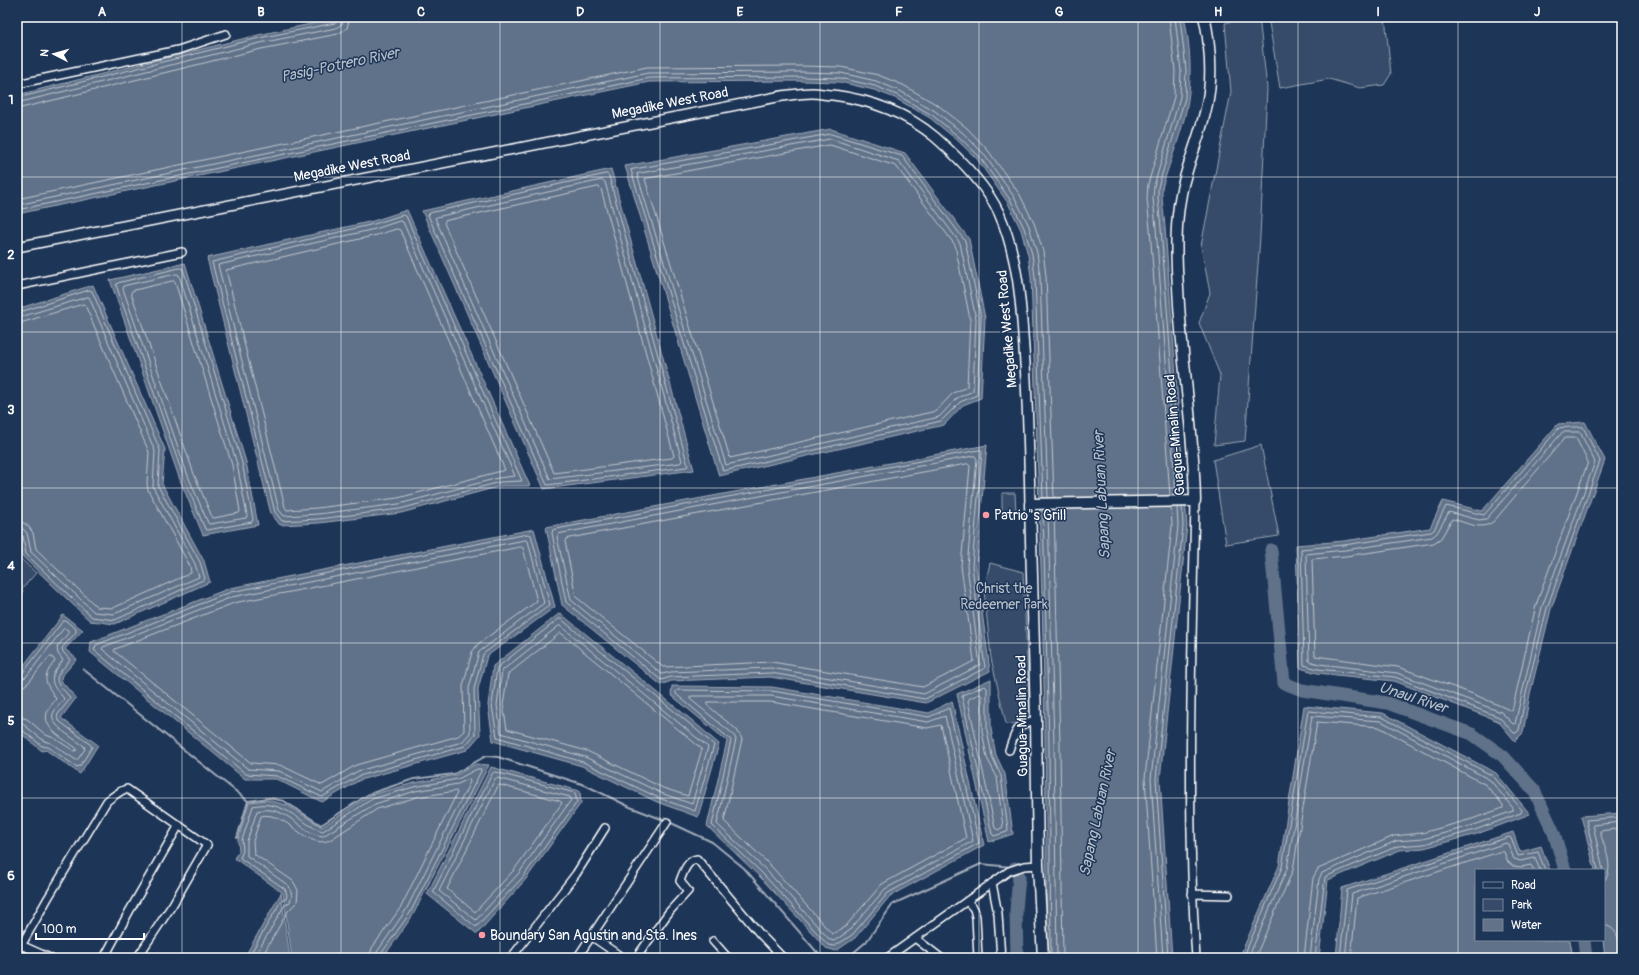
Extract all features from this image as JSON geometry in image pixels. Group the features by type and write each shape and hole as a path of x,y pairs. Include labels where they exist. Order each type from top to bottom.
{"main road":[{"name":"Guagua-Minalin Road","path":"1043,958 1038,865 1033,504 1191,501 1192,454 1179,320 1176,240 1177,217 1181,192 1200,129 1209,92 1210,55 1204,17"}],"street":[{"path":"17,84 178,50 226,34"},
{"name":"Megadike West Road","path":"17,247 782,96 812,93 846,97 878,104 904,116 927,130 950,150 985,190 998,212 1016,265 1020,292 1026,370 1033,504"},
{"path":"17,286 182,252"},
{"path":"1191,501 1189,763 1192,894 1196,958"},
{"path":"1009,750 1018,728 1024,722 1036,720"},
{"path":"17,953 48,898 107,801 115,797 122,789 127,789 207,845 173,904 137,958"},
{"path":"577,958 667,822"},
{"path":"104,958 179,825"},
{"path":"510,958 576,874 605,828"},
{"path":"636,958 670,912 688,891 680,881 692,859 696,859 760,934 783,958"},
{"path":"887,958 1009,871 1024,866 1038,865"},
{"path":"992,883 998,914 1001,958"},
{"path":"1192,894 1229,896"},
{"path":"967,901 974,909 976,917 978,958"},
{"path":"591,936 623,958"},
{"path":"915,938 941,958"},
{"path":"713,941 728,958"},
{"path":"21,946 50,958"}],"green space":[{"path":"1249,17 1259,17 1267,88 1260,237 1245,441 1214,445 1220,375 1199,323 1210,293 1201,246 1231,92 1225,23"},
{"path":"1268,17 1385,17 1391,74 1384,85 1360,88 1329,79 1280,88"},
{"path":"1261,445 1279,536 1226,544 1213,460"},
{"path":"1002,493 1015,493 1016,513 1002,512"},
{"path":"17,539 20,558 36,573 22,589 23,592 17,599"},
{"name":"Christ the Redeemer Park","path":"990,563 1023,572 1030,723 1006,724 991,658 984,590"}],"water":[{"path":"344,17 1184,17 1190,58 1188,100 1180,133 1162,188 1187,526 1160,779 1172,958 1048,958 1046,945 1046,778 1042,611 1031,277 1028,255 1021,230 1008,203 977,159 930,118 895,98 874,90 840,82 649,82 17,214 17,95 258,35"},
{"path":"831,129 905,153 969,239 985,318 981,398 963,405 944,425 719,476 625,166"},
{"path":"611,169 694,470 544,489 422,211"},
{"path":"407,210 530,486 501,486 401,513 319,523 280,525 271,514 207,258 373,221"},
{"path":"185,263 246,462 258,525 203,535 180,480 110,280"},
{"path":"93,285 165,449 162,484 204,561 210,582 115,624 90,621 22,556 17,525 17,309"},
{"path":"1585,422 1605,460 1551,609 1530,694 1523,733 1515,741 1498,721 1394,681 1317,673 1300,668 1296,545 1344,541 1430,528 1443,501 1482,511 1558,424"},
{"path":"987,445 976,566 990,671 926,703 770,677 671,681 661,685 562,605 546,527"},
{"path":"534,529 555,607 487,656 478,689 480,735 467,750 360,780 322,802 276,779 245,779 90,652 91,642 230,588"},
{"path":"560,613 719,744 698,817 657,802 582,766 493,741 488,705 493,666"},
{"path":"63,615 83,630 65,649 77,659 61,677 62,682 76,698 61,718 98,745 80,774 46,750 42,751 17,730 17,674"},
{"path":"991,679 991,729 996,755 1005,774 1013,834 989,842 957,694"},
{"path":"672,686 772,687 929,713 952,701 984,845 890,896 855,938 836,951 826,948 760,877 707,826 727,741 671,695"},
{"path":"1304,706 1383,713 1496,773 1530,814 1477,834 1424,848 1400,850 1328,880 1319,958 1239,958 1279,866"},
{"path":"476,764 489,765 413,915 383,958 292,958 283,893 234,858 239,851 238,840 249,802 267,800 287,805 322,827 371,795 414,783 456,775"},
{"path":"491,767 580,791 581,803 526,879 477,934 427,894"},
{"path":"1622,813 1622,958 1605,958 1603,941 1605,941 1605,869 1595,869 1581,816"},
{"path":"1513,832 1520,852 1541,846 1550,869 1475,869 1475,941 1570,941 1573,958 1336,958 1342,888"},
{"path":"281,893 290,958 244,958"}],"waterway":[{"name":"Unaul River","path":"1271,550 1284,683 1302,690 1387,703 1472,734 1503,756 1534,790 1554,833 1565,869"},
{"path":"83,669 248,801 269,798 284,801 321,825 369,794 414,779 454,774 486,756 498,757 585,785 630,807 669,822 712,842 744,868 822,958"},
{"path":"237,838 248,801"},
{"path":"847,958 866,942 893,904 981,864 1011,867"},
{"path":"1015,868 1019,877 1016,910 1017,958"},
{"name":"Unaul River","path":"1584,941 1586,958"}],"place":[{"name":"Patrio\"s Grill","path":"986,515"},
{"name":"Boundary San Agustin and Sta. Ines","path":"482,935"}],"water label":[{"name":"Pasig-Potrero River","path":"340,65"},
{"name":"Sapang Labuan River","path":"1102,495"},
{"name":"Sapang Labuan River","path":"1098,813"}]}
